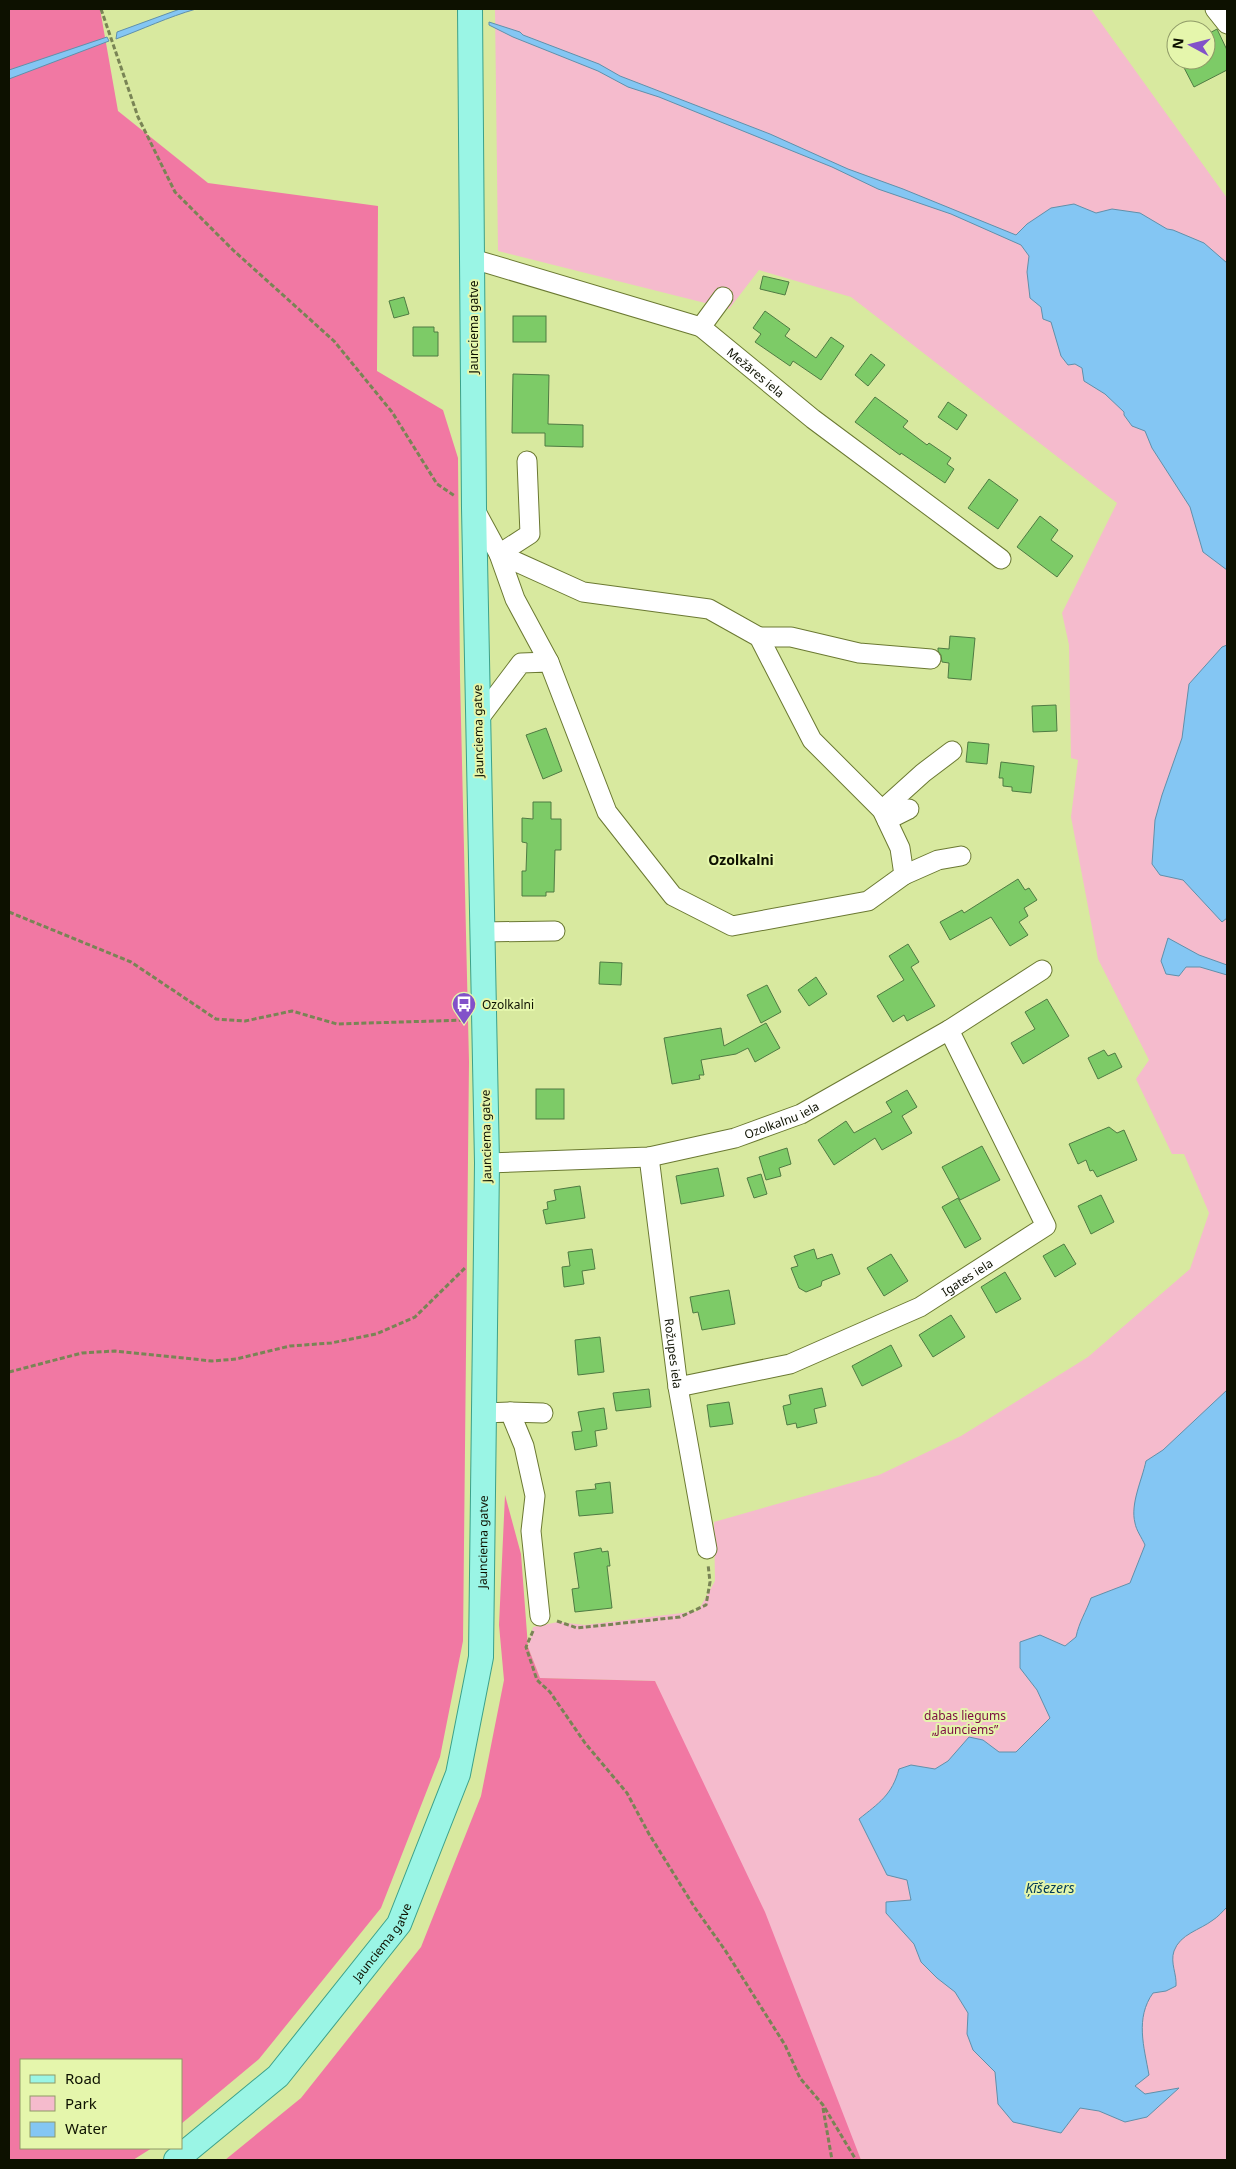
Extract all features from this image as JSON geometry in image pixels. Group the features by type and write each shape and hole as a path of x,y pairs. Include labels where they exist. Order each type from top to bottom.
{"main road":[{"name":"Jaunciema gatve","path":"176,2160 278,2076 399,1924 458,1774 481,1657 487,1163 474,508 470,9"}],"street":[{"path":"1214,9 1227,24"},
{"name":"Mežāres iela","path":"473,260 701,327 813,419 1001,559"},
{"path":"701,327 723,298"},
{"path":"499,554 530,534 527,461"},
{"path":"474,508 499,554 515,599 549,662 607,812 673,896 732,926 868,901 904,875 933,863 960,856"},
{"path":"499,554 582,592 708,610 760,637 791,637 859,653 931,659"},
{"path":"760,637 812,740 884,815 900,848 904,875"},
{"path":"478,720 521,663 549,662"},
{"path":"884,815 923,773 952,751"},
{"path":"884,815 909,809"},
{"path":"900,848 933,863"},
{"path":"482,932 555,931"},
{"name":"Ozolkalnu iela","path":"487,1163 649,1157 735,1138 801,1114 948,1030 1042,970"},
{"name":"Igates iela","path":"678,1387 790,1364 911,1311 1046,1226 948,1030"},
{"name":"Rožupes iela","path":"649,1157 678,1387 707,1549"},
{"path":"510,1412 524,1446 535,1496 531,1531 540,1616"},
{"path":"484,1413 543,1413"}],"path":[{"path":"101,9 138,117 174,192 233,250 334,341 392,412 438,484 474,508"},
{"path":"9,912 131,962 216,1019 246,1021 292,1011 337,1024 484,1019"},
{"path":"9,1372 82,1353 115,1351 212,1361 236,1359 290,1346 331,1343 376,1334 414,1317 464,1270 468,1263"},
{"path":"707,1549 710,1582 706,1604 680,1617 577,1628 540,1616 526,1647 537,1680 550,1692 585,1743 627,1793 648,1834 726,1950 785,2045 800,2078 823,2105 856,2160"},
{"path":"823,2105 832,2160"}],"green space":[{"name":"dabas liegums „Jaunciems”","path":"495,9 1091,9 1227,198 1227,2160 861,2160 655,1681 540,1678 528,1647 533,1627 558,1622 585,1625 698,1611 715,1581 714,1522 879,1475 961,1436 1088,1357 1190,1269 1209,1213 1184,1154 1172,1154 1136,1079 1149,1060 1098,959 1071,817 1078,760 1071,758 1069,645 1062,613 1117,503 851,297 759,270 729,309 498,251"}],"shaded area":[{"path":"9,9 100,9 118,111 208,183 378,206 377,371 443,410 458,458 460,677 469,1062 463,1641 440,1757 381,1908 259,2059 182,2123 182,2059 20,2059 20,2149 150,2149 133,2160 9,2160"},
{"path":"505,1495 521,1554 528,1647 540,1678 655,1681 765,1912 861,2160 225,2160 301,2098 421,1947 481,1796 504,1680 499,1625"}],"water":[{"path":"180,9 196,9 116,39 117,32"},
{"path":"489,22 520,32 523,35 599,64 620,76 770,134 848,169 1016,235 1027,224 1051,208 1074,204 1096,213 1112,209 1140,213 1167,229 1204,243 1227,263 1227,570 1203,552 1190,507 1152,448 1145,431 1132,426 1124,412 1105,394 1084,381 1082,368 1075,364 1068,365 1061,356 1051,322 1043,319 1041,307 1030,298 1027,272 1029,256 1021,245 951,214 878,189 832,167 659,97 628,87 598,71 513,37 489,25"},
{"path":"107,37 109,41 9,79 9,70"},
{"path":"1227,645 1227,918 1222,922 1183,880 1160,875 1152,864 1155,820 1182,738 1189,684 1222,647"},
{"path":"1168,938 1199,955 1227,965 1227,975 1200,967 1186,967 1179,976 1166,974 1161,961"},
{"name":"Ķīšezers","path":"1227,1390 1227,1907 1215,1919 1181,1940 1173,1955 1176,1986 1166,1991 1153,1993 1147,2003 1142,2033 1149,2075 1135,2086 1145,2094 1179,2088 1147,2117 1125,2122 1099,2111 1080,2108 1061,2133 1013,2122 998,2104 995,2072 973,2050 967,2034 968,2013 955,1992 921,1962 914,1944 886,1913 886,1902 911,1900 907,1880 887,1875 859,1819 889,1792 899,1769 911,1765 935,1769 948,1761 969,1737 983,1740 999,1752 1016,1752 1050,1718 1037,1690 1020,1668 1020,1642 1040,1635 1065,1646 1076,1637 1091,1598 1130,1583 1145,1545 1135,1523 1134,1508 1146,1461 1163,1450"}],"building":[{"path":"1216,30 1227,50 1227,70 1194,87 1185,70 1216,70"},
{"path":"763,276 789,282 785,295 760,289"},
{"path":"404,297 409,314 394,318 389,301"},
{"path":"765,311 790,329 785,336 816,358 831,337 844,346 821,380 793,361 790,366 755,342 761,334 753,328"},
{"path":"513,316 546,316 546,342 513,342"},
{"path":"413,327 434,327 434,332 438,332 438,356 413,356"},
{"path":"871,354 885,365 868,386 855,375"},
{"path":"513,374 549,375 548,424 583,425 583,447 545,446 545,433 512,433"},
{"path":"875,397 908,421 903,427 927,445 929,443 951,458 947,464 954,469 945,483 901,453 900,455 855,422"},
{"path":"948,402 967,415 957,430 938,417"},
{"path":"989,479 1018,500 998,529 968,508"},
{"path":"1040,516 1058,530 1051,540 1073,556 1057,577 1017,547"},
{"path":"950,636 975,638 971,680 948,678 949,663 942,662 938,648 949,649"},
{"path":"1056,705 1057,731 1033,732 1032,706"},
{"path":"546,728 562,771 543,779 526,735"},
{"path":"968,742 989,744 987,764 966,762"},
{"path":"1001,762 1034,766 1031,793 1012,791 1012,787 1003,786 1003,778 999,778"},
{"path":"533,802 551,802 551,819 561,819 561,850 555,850 554,892 546,892 546,896 522,896 522,871 526,871 527,843 522,842 522,818 533,819"},
{"path":"1018,879 1025,890 1029,888 1037,900 1024,908 1028,916 1019,922 1028,935 1010,946 991,917 950,940 940,922 962,910 964,913"},
{"path":"908,944 919,962 911,967 935,1006 907,1021 904,1015 893,1022 877,996 904,980 889,956"},
{"path":"600,962 622,963 621,985 599,984"},
{"path":"816,977 827,994 809,1006 798,990"},
{"path":"767,985 781,1012 761,1023 747,995"},
{"path":"1047,999 1069,1036 1023,1064 1011,1043 1035,1029 1025,1012"},
{"path":"766,1023 780,1048 755,1062 748,1048 736,1054 701,1060 704,1075 699,1075 700,1079 672,1084 664,1038 721,1028 724,1046"},
{"path":"1104,1050 1108,1056 1115,1053 1122,1067 1098,1079 1088,1058"},
{"path":"536,1089 564,1089 564,1119 536,1119"},
{"path":"907,1090 917,1107 902,1116 912,1133 882,1150 875,1138 834,1165 818,1140 846,1121 854,1133 892,1112 886,1102"},
{"path":"1109,1127 1117,1133 1124,1130 1137,1160 1097,1177 1093,1170 1090,1171 1086,1160 1078,1164 1069,1144"},
{"path":"982,1146 1000,1180 960,1200 942,1167"},
{"path":"787,1148 791,1164 779,1168 781,1176 766,1180 759,1157"},
{"path":"718,1168 724,1196 681,1204 676,1176"},
{"path":"761,1174 767,1194 754,1198 747,1178"},
{"path":"580,1186 585,1218 546,1224 543,1210 548,1209 547,1202 556,1200 554,1190"},
{"path":"1101,1195 1114,1222 1091,1234 1078,1206"},
{"path":"958,1198 981,1239 965,1248 942,1207"},
{"path":"1064,1244 1076,1264 1055,1277 1043,1256"},
{"path":"592,1249 595,1269 582,1271 584,1284 564,1287 562,1267 570,1266 568,1252"},
{"path":"814,1249 817,1259 832,1254 840,1274 822,1281 821,1286 806,1292 799,1288 791,1268 798,1266 794,1256"},
{"path":"891,1254 908,1281 884,1296 867,1268"},
{"path":"1005,1272 1021,1299 996,1313 981,1287"},
{"path":"729,1290 735,1324 702,1330 698,1312 693,1313 690,1297"},
{"path":"951,1315 965,1337 933,1357 919,1335"},
{"path":"600,1337 604,1372 578,1375 575,1340"},
{"path":"891,1345 902,1366 862,1386 852,1366"},
{"path":"822,1388 826,1406 814,1409 817,1423 797,1428 796,1423 787,1425 783,1406 791,1404 789,1395"},
{"path":"649,1389 651,1407 616,1411 613,1393"},
{"path":"729,1402 733,1424 710,1427 707,1405"},
{"path":"604,1408 607,1429 595,1431 597,1446 575,1450 572,1432 582,1431 578,1412"},
{"path":"610,1482 613,1513 579,1516 576,1491 596,1489 595,1484"},
{"path":"601,1548 602,1552 608,1551 610,1566 607,1566 612,1608 575,1612 572,1589 579,1588 574,1553"}],"place":[{"name":"Ozolkalni","path":"464,1025"}],"district":[{"name":"Ozolkalni","path":"741,859"}]}
